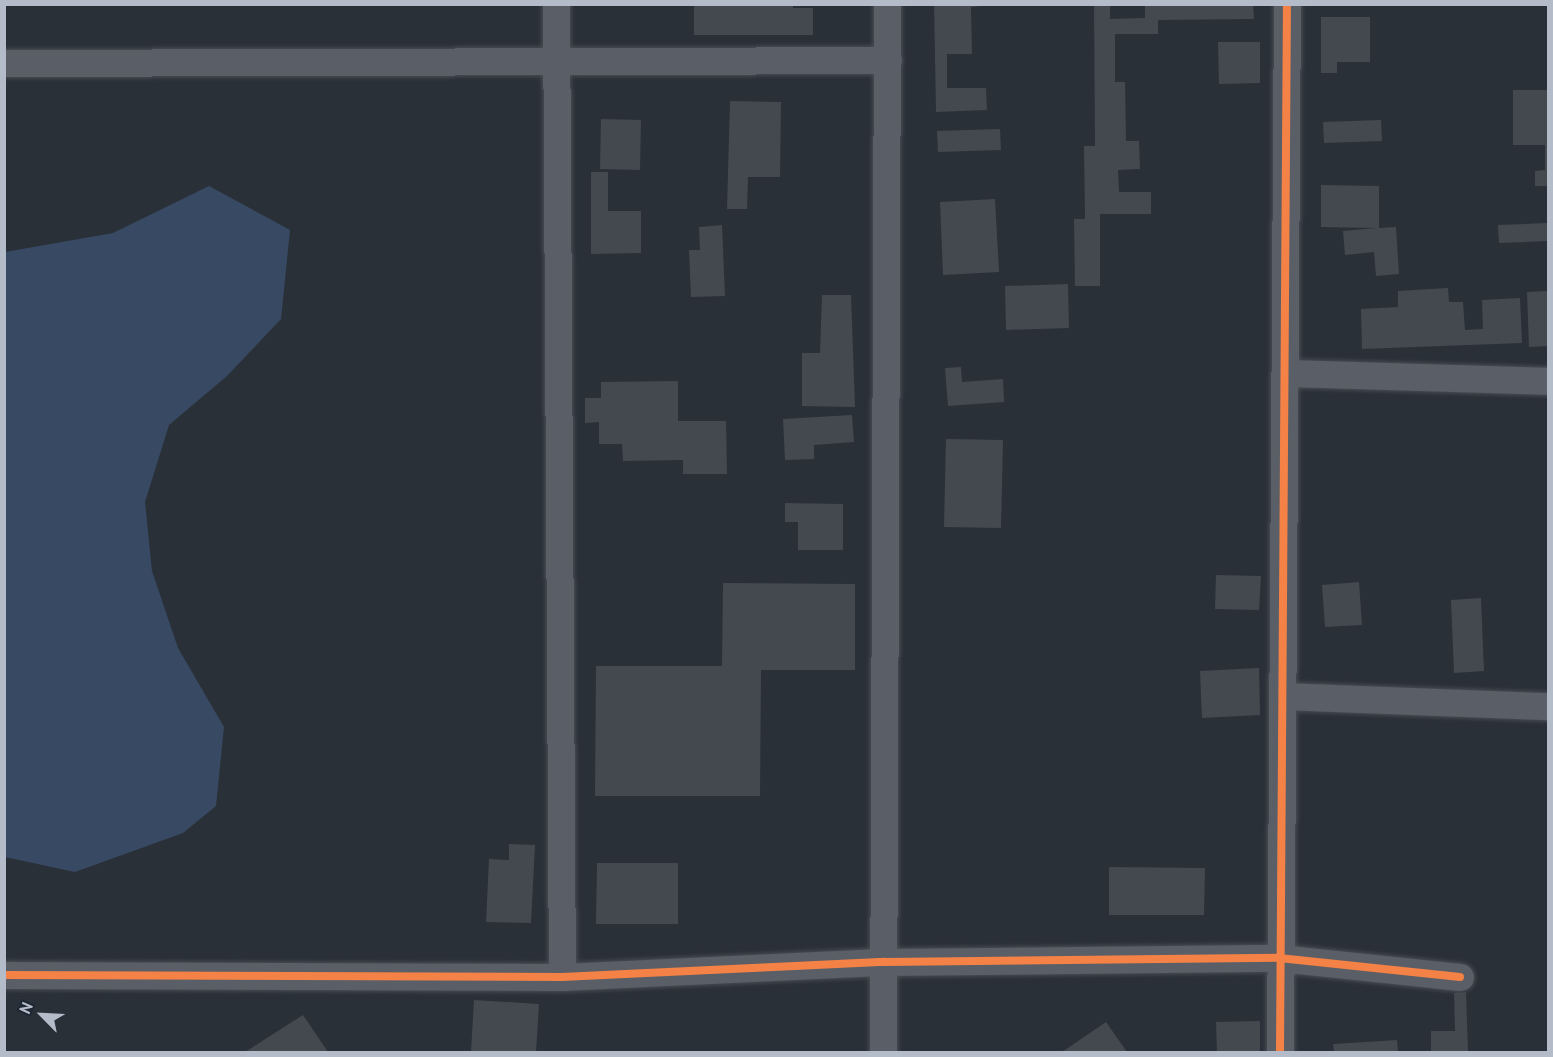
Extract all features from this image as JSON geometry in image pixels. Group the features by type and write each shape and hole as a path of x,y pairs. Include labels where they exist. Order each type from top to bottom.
{"street":[{"path":"556,4 562,977"},
{"path":"883,1053 887,4"},
{"path":"1280,1053 1287,4"},
{"path":"4,63 556,64 888,60"},
{"path":"1285,373 1548,381"},
{"path":"1283,696 1548,706"},
{"path":"4,975 562,977 885,962 1279,958 1460,976"}],"water":[{"path":"209,186 290,230 281,319 227,376 169,425 145,502 152,571 178,648 224,727 216,806 183,833 75,872 5,857 5,252 113,233"}],"building":[{"path":"694,4 793,4 793,8 813,8 813,35 694,35"},
{"path":"934,4 997,4 971,7 972,54 947,54 947,88 986,88 987,110 936,112"},
{"path":"1094,4 1110,4 1110,19 1145,18 1145,4 1253,4 1254,19 1158,20 1158,34 1115,34 1115,82 1125,82 1126,141 1139,141 1140,169 1118,170 1119,192 1151,192 1151,214 1100,214 1100,286 1075,286 1074,219 1085,219 1084,146 1095,146"},
{"path":"1321,17 1370,17 1370,62 1337,62 1337,73 1321,73"},
{"path":"1218,42 1260,42 1260,83 1219,84"},
{"path":"1513,90 1548,90 1548,186 1535,186 1535,171 1545,170 1545,145 1513,145"},
{"path":"730,101 781,102 780,177 748,177 747,209 727,209"},
{"path":"601,119 641,120 640,170 600,169"},
{"path":"1381,120 1382,141 1324,143 1323,122"},
{"path":"1000,129 1001,150 938,152 937,131"},
{"path":"591,172 608,172 608,211 641,211 641,253 591,254"},
{"path":"1321,185 1379,186 1379,228 1396,227 1399,274 1376,276 1374,252 1345,255 1343,231 1376,228 1321,227"},
{"path":"995,199 999,272 943,275 940,202"},
{"path":"1548,223 1548,241 1499,243 1498,225"},
{"path":"722,225 725,296 691,297 689,250 700,250 699,227"},
{"path":"1068,284 1069,328 1006,330 1005,286"},
{"path":"1448,288 1449,302 1463,302 1465,330 1483,329 1482,300 1520,298 1522,343 1362,349 1361,309 1398,307 1398,291"},
{"path":"1548,291 1548,346 1529,347 1527,292"},
{"path":"822,295 851,295 855,407 802,406 802,353 820,353"},
{"path":"961,367 962,382 1003,379 1004,402 948,406 945,368"},
{"path":"678,381 678,421 726,421 727,474 683,474 683,460 623,461 622,444 599,444 599,422 585,423 585,398 601,398 601,382"},
{"path":"852,415 854,442 814,445 814,459 785,460 783,419"},
{"path":"946,439 1003,440 1001,528 944,527"},
{"path":"785,503 843,504 843,550 798,550 798,522 785,522"},
{"path":"1216,575 1261,576 1259,610 1215,609"},
{"path":"1359,582 1362,625 1325,627 1322,585"},
{"path":"723,583 855,584 855,670 761,670 760,796 595,796 596,666 722,666"},
{"path":"1481,598 1484,671 1454,673 1451,600"},
{"path":"1259,668 1260,715 1202,718 1200,671"},
{"path":"509,844 535,845 531,923 486,922 489,859 509,860"},
{"path":"597,863 678,863 678,924 596,924"},
{"path":"1109,867 1205,868 1204,915 1109,915"},
{"path":"1466,992 1468,1051 1431,1052 1431,1031 1455,1031 1454,993"},
{"path":"474,1000 539,1004 536,1052 471,1052"},
{"path":"303,1015 328,1052 245,1052"},
{"path":"1260,1021 1260,1052 1217,1052 1216,1022"},
{"path":"1106,1022 1127,1052 1062,1052"},
{"path":"1397,1040 1398,1052 1334,1052 1333,1044"}],"cycle path":[{"path":"1280,1052 1287,4"},
{"path":"4,975 562,977 885,962 1279,958 1460,977"}]}
